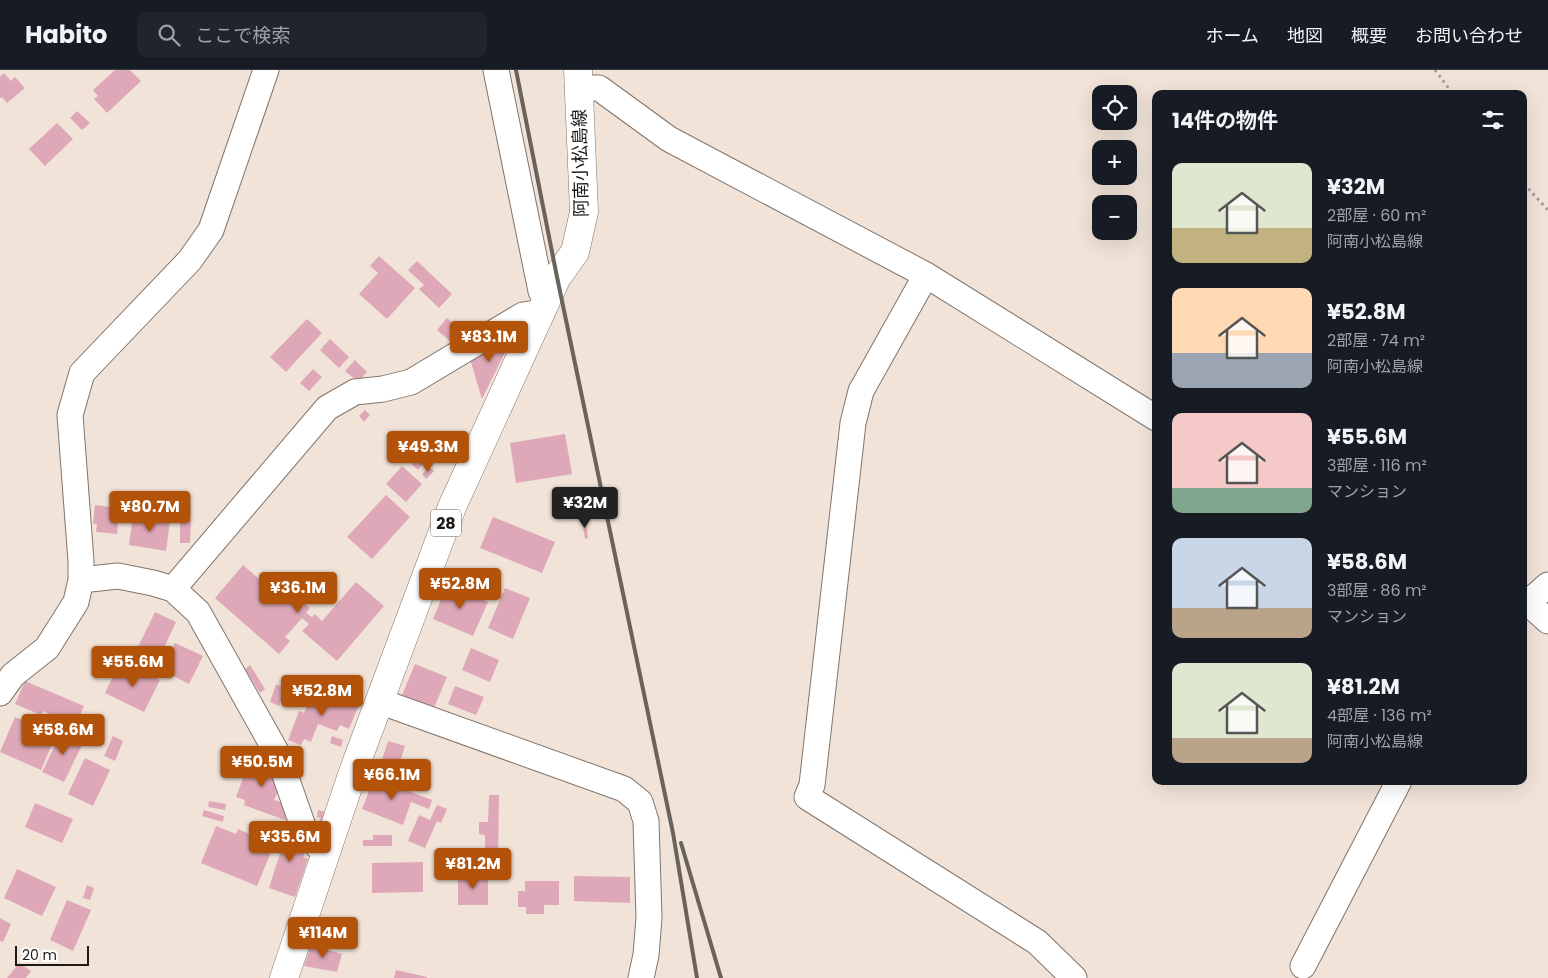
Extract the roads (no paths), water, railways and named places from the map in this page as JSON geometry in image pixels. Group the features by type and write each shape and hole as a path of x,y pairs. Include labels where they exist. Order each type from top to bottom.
{"main road":[{"name":"阿南小松島線","path":"284,978 379,701 452,507 557,277 575,252 584,212 578,79"}],"street":[{"path":"0,693 13,675 46,648 76,602 81,580 70,415 82,373 190,260 211,230 266,70"},
{"path":"174,588 327,408 355,392 383,390 411,382 544,305 496,70"},
{"path":"578,79 599,88 669,139 926,275 1152,416"},
{"path":"926,275 861,391 853,423 812,785 807,797 1037,942 1074,978"},
{"path":"81,580 118,576 174,588 198,612 230,666 278,755 305,832 325,854"},
{"path":"1527,603 1548,585"},
{"path":"1527,605 1548,621"},
{"path":"379,701 624,789 640,802 646,821 649,918 646,955 641,978"},
{"path":"1305,974 1397,785"}],"railway":[{"path":"516,70 557,277 673,833 697,978"},
{"path":"681,843 721,978"}]}
